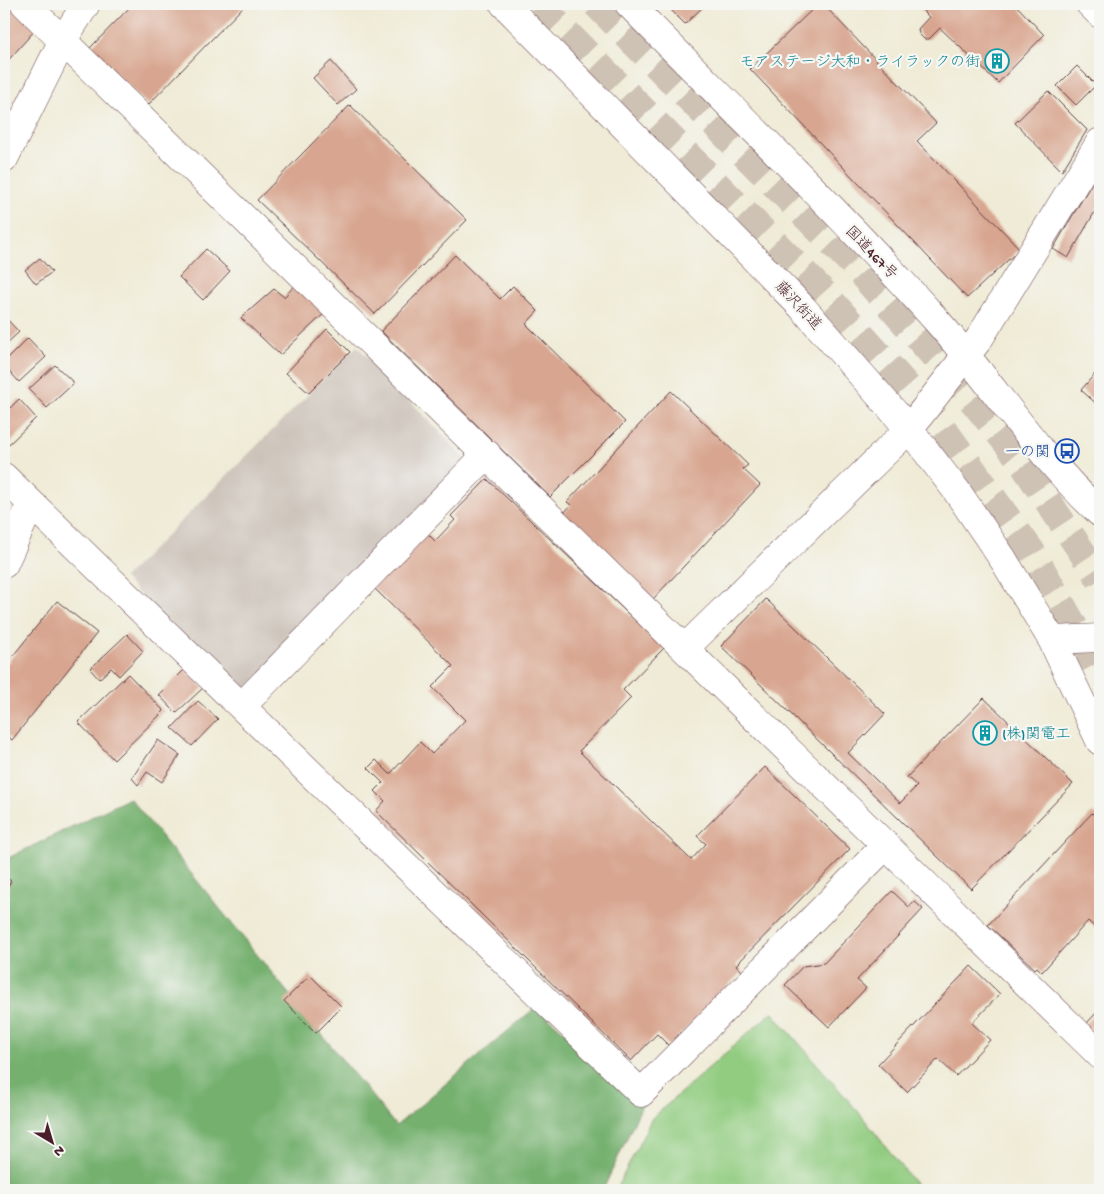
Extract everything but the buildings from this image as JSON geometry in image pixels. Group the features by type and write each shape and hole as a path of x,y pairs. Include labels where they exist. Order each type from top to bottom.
{"main road":[{"path":"25,4 1100,1055"},
{"path":"5,154 63,40 86,4"},
{"name":"藤沢街道","path":"504,4 802,307 909,429 967,505 1052,640 1100,741"},
{"name":"国道467号","path":"629,4 867,246 938,322 1031,440 1076,491 1100,513"},
{"path":"1090,4 1100,14"},
{"path":"685,648 909,429 979,339 1100,142"},
{"path":"242,706 487,454"},
{"path":"4,476 641,1093 886,845"},
{"path":"4,564 31,504"},
{"path":"1052,640 1100,638"}],"shaded area":[{"path":"357,346 466,459 242,706 124,578"}],"green space":[{"path":"130,798 396,1126 536,1007 644,1101 603,1190 4,1190 4,860"},
{"path":"772,1012 861,1115 920,1190 616,1190 652,1118"}],"tunnel":[{"path":"538,4 822,291 936,419 1031,551 1100,672"},
{"path":"596,4 852,263 965,391 1019,458 1100,579"}],"place":[{"name":"モアステージ大和・ライラックの街","path":"997,61"},
{"name":"一の関","path":"1067,451"},
{"name":"(株)関電工","path":"985,733"}]}
